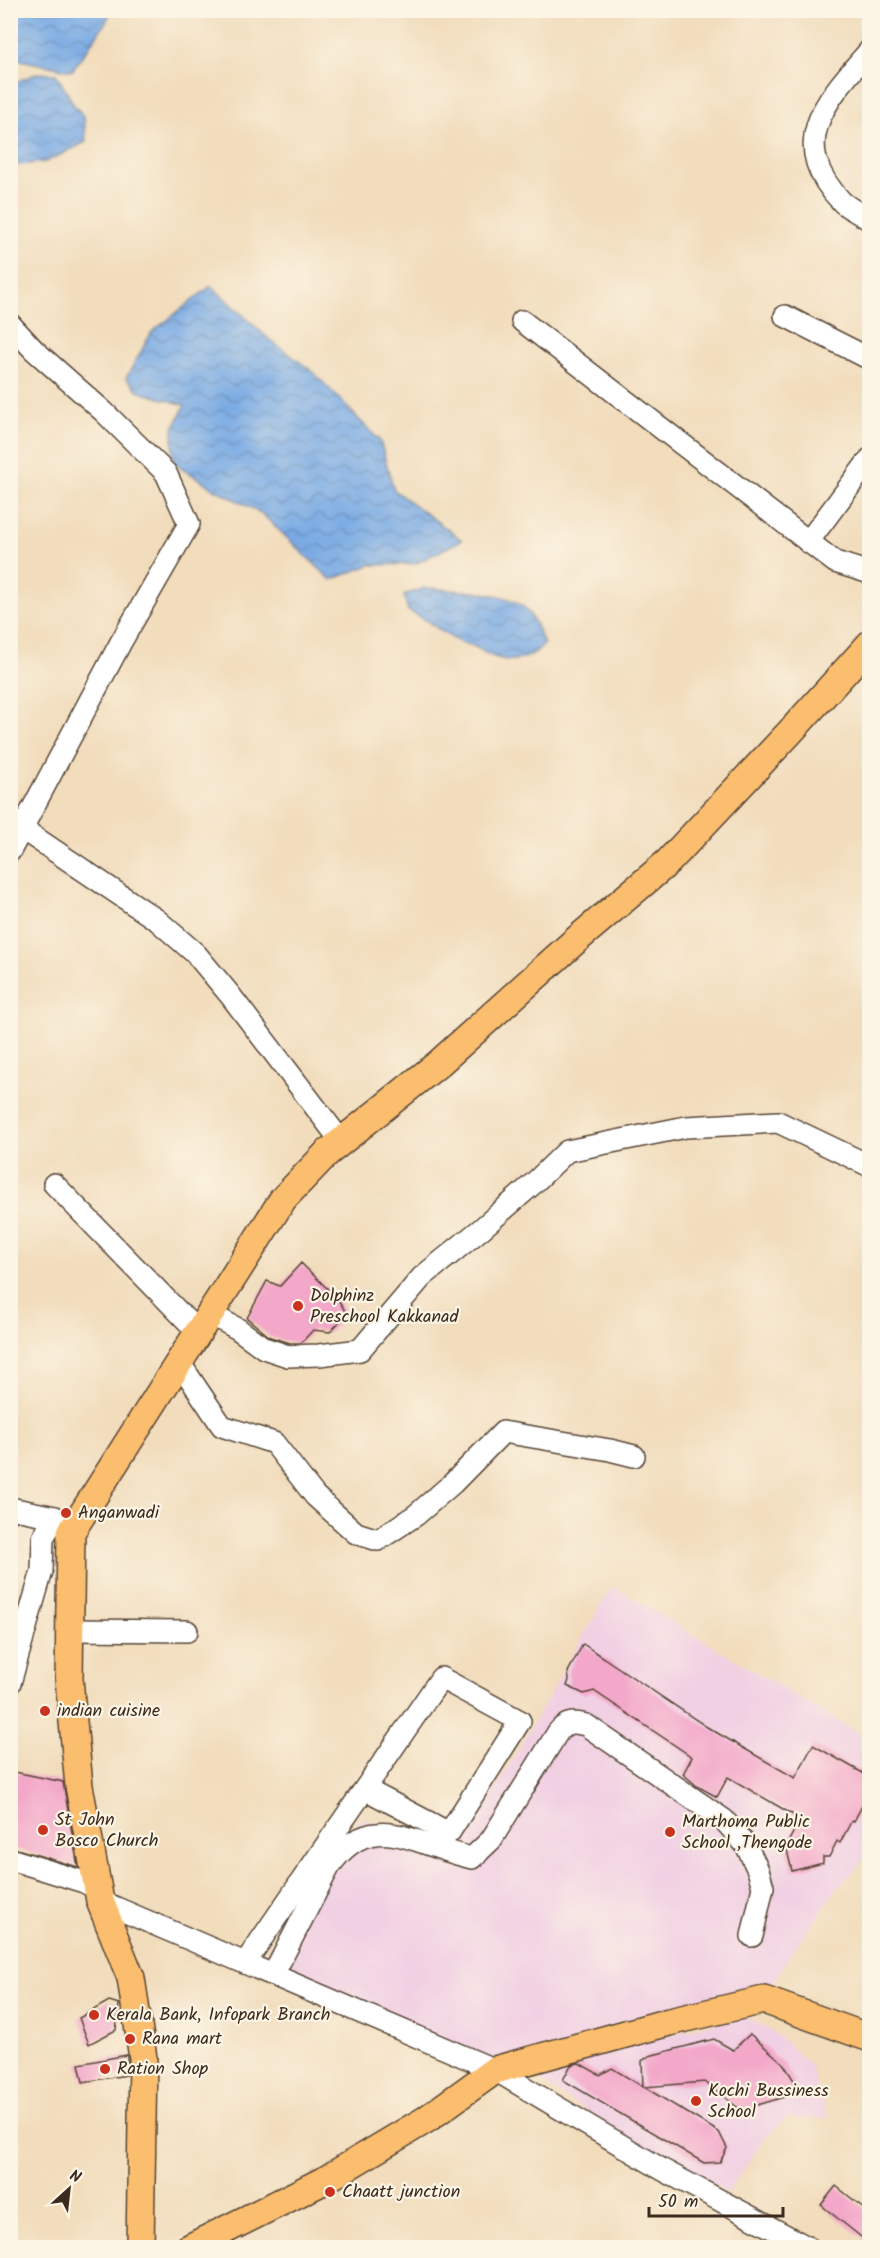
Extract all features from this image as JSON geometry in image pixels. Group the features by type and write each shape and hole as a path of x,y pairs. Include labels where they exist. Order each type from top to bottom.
{"main road":[{"path":"140,2247 143,2058 130,1978 99,1895 80,1786 69,1679 71,1630 63,1524 179,1362 283,1199 327,1153 438,1064 575,941 668,862 870,644"},
{"path":"189,2247 335,2174 427,2119 495,2070 669,2022 764,2000 870,2038"}],"street":[{"path":"870,51 838,86 820,116 812,143 818,169 843,202 870,220"},
{"path":"785,316 870,359"},
{"path":"522,321 835,562 870,573"},
{"path":"10,324 34,350 104,412 166,473 189,524 16,825 10,851"},
{"path":"808,542 870,459"},
{"path":"16,825 157,921 196,954 230,994 341,1141"},
{"path":"54,1184 204,1323 238,1329 264,1348 288,1356 360,1350 422,1277 495,1217 567,1151 686,1127 778,1122 870,1166"},
{"path":"179,1362 222,1426 274,1443 315,1496 356,1533 378,1540 431,1502 503,1432 634,1456"},
{"path":"10,1508 63,1524"},
{"path":"10,1683 42,1571 44,1539 63,1524"},
{"path":"71,1630 187,1631"},
{"path":"245,1964 441,1678 520,1721 449,1833 365,1789"},
{"path":"273,1975 329,1867 350,1843 368,1834 393,1833 471,1858 490,1840 558,1732 564,1724 572,1722 586,1725 724,1820 746,1845 763,1887 752,1936"},
{"path":"10,1859 84,1882 99,1895 245,1964 495,2070 663,2170 809,2247"}],"shaded area":[{"name":"Marthoma Public School ,Thengode","path":"612,1586 869,1740 869,1854 841,1884 789,1956 764,2000 495,2070 263,1971 361,1819 464,1844"},
{"name":"Kochi Bussiness School","path":"744,2015 779,2036 810,2065 828,2119 786,2118 766,2137 727,2193 632,2140 543,2083 549,2068"}],"water":[{"path":"10,11 111,11 106,22 72,71 11,58"},
{"path":"38,73 56,74 74,105 84,117 86,142 46,162 11,166 11,80 18,81"},
{"path":"211,286 270,340 312,371 380,441 394,490 462,540 415,564 370,565 331,580 261,513 213,488 173,462 173,430 185,405 140,392 126,378 152,332"},
{"path":"425,588 491,594 516,602 530,615 544,644 526,657 512,660 497,658 457,641 423,618 408,611 404,595"}],"building":[{"name":"Dolphinz Preschool Kakkanad","path":"301,1263 337,1298 347,1314 330,1332 313,1330 301,1343 290,1343 270,1337 247,1318 267,1281 280,1286"},
{"name":"Marthoma Public School ,Thengode","path":"583,1644 707,1727 795,1778 813,1745 870,1777 870,1807 863,1804 840,1843 837,1841 829,1857 823,1857 823,1863 792,1871 786,1846 796,1827 795,1816 728,1777 717,1797 697,1786 683,1774 692,1757 594,1691 584,1694 567,1686 568,1672"},
{"name":"St John Bosco Church","path":"10,1771 63,1782 78,1867 10,1847"},
{"path":"109,2001 119,2004 116,2030 89,2044 79,2018"},
{"path":"750,2034 783,2063 795,2082 791,2095 754,2106 746,2114 705,2082 644,2087 719,2132 727,2148 720,2162 704,2163 563,2080 571,2065 579,2063 600,2075 612,2068 643,2087 642,2061 649,2056 714,2039 733,2050"},
{"name":"Ration Shop","path":"127,2055 127,2075 83,2082 79,2064"},
{"path":"836,2186 870,2213 870,2244 821,2205"}],"place":[{"name":"Dolphinz Preschool Kakkanad","path":"298,1306"},
{"name":"Anganwadi","path":"66,1513"},
{"name":"indian cuisine","path":"45,1711"},
{"name":"St John Bosco Church","path":"43,1830"},
{"name":"Marthoma Public School ,Thengode","path":"670,1832"},
{"name":"Kerala Bank, Infopark Branch","path":"94,2015"},
{"name":"Rana mart","path":"130,2039"},
{"name":"Ration Shop","path":"105,2069"},
{"name":"Kochi Bussiness School","path":"696,2101"},
{"name":"Chaatt junction","path":"330,2192"}]}
